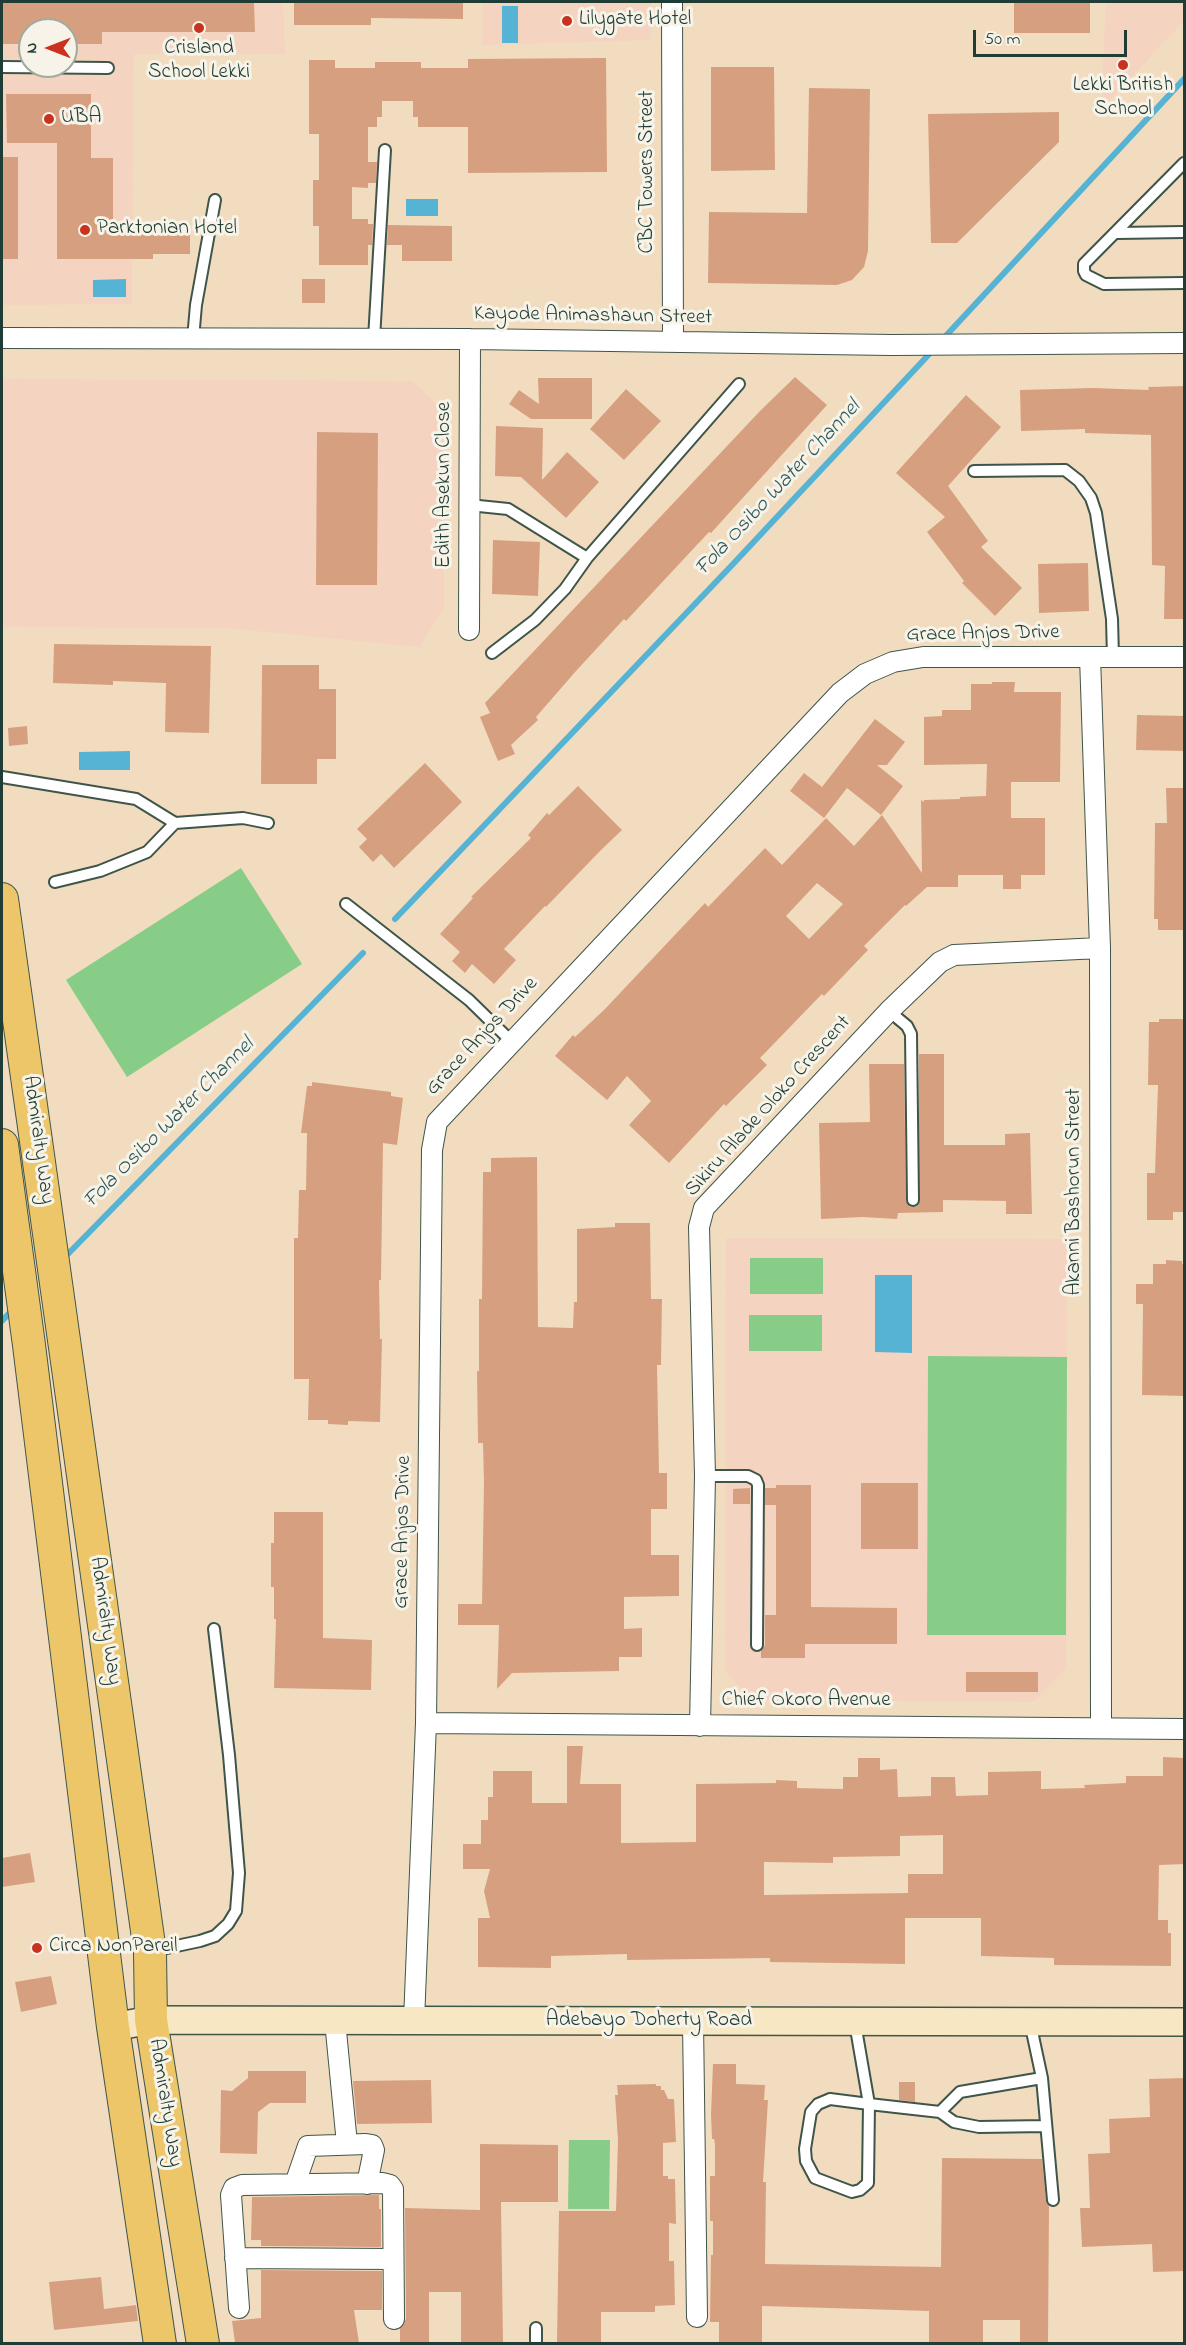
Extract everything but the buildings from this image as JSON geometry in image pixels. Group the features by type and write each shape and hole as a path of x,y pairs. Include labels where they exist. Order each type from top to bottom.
{"main road":[{"name":"Admiralty Way","path":"2,899 150,1952 151,2020 202,2343"},
{"name":"Admiralty Way","path":"2,1145 29,1345 113,2027 160,2343"}],"street":[{"name":"CBC Towers Street","path":"672,2 673,342"},
{"name":"Kayode Animashaun Street","path":"2,338 470,339 892,345 1185,343"},
{"name":"Edith Asekun Close","path":"469,630 470,339"},
{"name":"Grace Anjos Drive","path":"414,2021 426,1724 432,1150 437,1122 840,693 865,674 893,662 923,657 1185,657"},
{"name":"Akanni Bashorun Street","path":"1090,657 1100,948 1101,1728"},
{"name":"Sikiru Alade Oloko Crescent","path":"700,1725 705,1476 699,1227 704,1208 889,1011 940,962 954,955 1100,948"},
{"name":"Chief Okoro Avenue","path":"426,1724 1185,1729"},
{"name":"Adebayo Doherty Road","path":"113,2027 151,2020 1185,2022"},
{"path":"335,2021 347,2144"},
{"path":"693,2022 697,2317"},
{"path":"295,2184 308,2146 347,2144 372,2145 374,2150 367,2184"},
{"path":"239,2308 231,2195 234,2188 242,2185 390,2185 393,2190 394,2319"},
{"path":"236,2258 393,2259"}],"lane":[{"path":"2,67 108,68"},
{"path":"374,339 385,150"},
{"path":"1185,163 1084,264 1086,275 1104,284 1185,283"},
{"path":"193,339 196,305 215,200"},
{"path":"1117,233 1185,232"},
{"path":"492,653 535,620 565,589 587,558 739,384"},
{"path":"974,471 1065,470 1079,481 1091,498 1096,513 1112,619 1113,657"},
{"path":"470,505 508,509 587,558"},
{"path":"2,777 136,799 176,823 243,818 268,822"},
{"path":"55,882 100,871 147,852 176,823"},
{"path":"346,904 469,1000 511,1041"},
{"path":"889,1011 907,1026 911,1034 913,1200"},
{"path":"705,1476 748,1476 756,1480 758,1485 757,1645"},
{"path":"150,1952 215,1936 228,1924 236,1911 238,1861 229,1755 214,1629"},
{"path":"855,2022 869,2104 868,2183 860,2190 852,2192 814,2178 806,2161 805,2149 811,2112 818,2103 830,2099 869,2104 940,2112 954,2122 979,2127 1046,2126"},
{"path":"1030,2022 1042,2078 1053,2200"},
{"path":"940,2112 960,2092 1042,2078"},
{"path":"536,2328 536,2343"}],"shaded area":[{"path":"2,2 283,2 285,54 134,54 132,304 2,305"},
{"name":"Lilygate Hotel","path":"483,2 651,2 651,40 482,45"},
{"name":"Lekki British School","path":"1106,2 1184,2 1184,21 1101,109"},
{"path":"2,379 412,381 443,411 444,607 420,647 226,628 2,627"},
{"path":"726,1238 1067,1239 1066,1669 1033,1702 752,1700 725,1670"}],"green space":[{"path":"241,868 302,964 127,1077 66,980"},
{"path":"750,1258 823,1258 823,1294 750,1294"},
{"path":"749,1315 822,1315 822,1351 749,1351"},
{"path":"928,1356 1067,1357 1066,1635 927,1635"},
{"path":"569,2140 610,2140 609,2209 568,2209"}],"water":[{"path":"502,6 518,6 518,43 502,43"},
{"path":"406,199 438,199 438,216 406,216"},
{"path":"126,279 126,297 93,297 93,280"},
{"path":"130,751 130,770 79,770 79,752"},
{"path":"875,1275 912,1275 912,1353 875,1352"}],"waterway":[{"name":"Fola Osibo Water Channel","path":"942,340 1184,79"},
{"name":"Fola Osibo Water Channel","path":"395,919 933,350"},
{"name":"Fola Osibo Water Channel","path":"63,1259 363,953"},
{"name":"Fola Osibo Water Channel","path":"2,1321 14,1308"}],"place":[{"name":"Lilygate Hotel","path":"567,21"},
{"name":"Crisland School Lekki","path":"199,28"},
{"name":"Lekki British School","path":"1123,65"},
{"name":"UBA","path":"49,119"},
{"name":"Parktonian Hotel","path":"85,230"},
{"name":"Circa NonPareil","path":"37,1948"}]}
